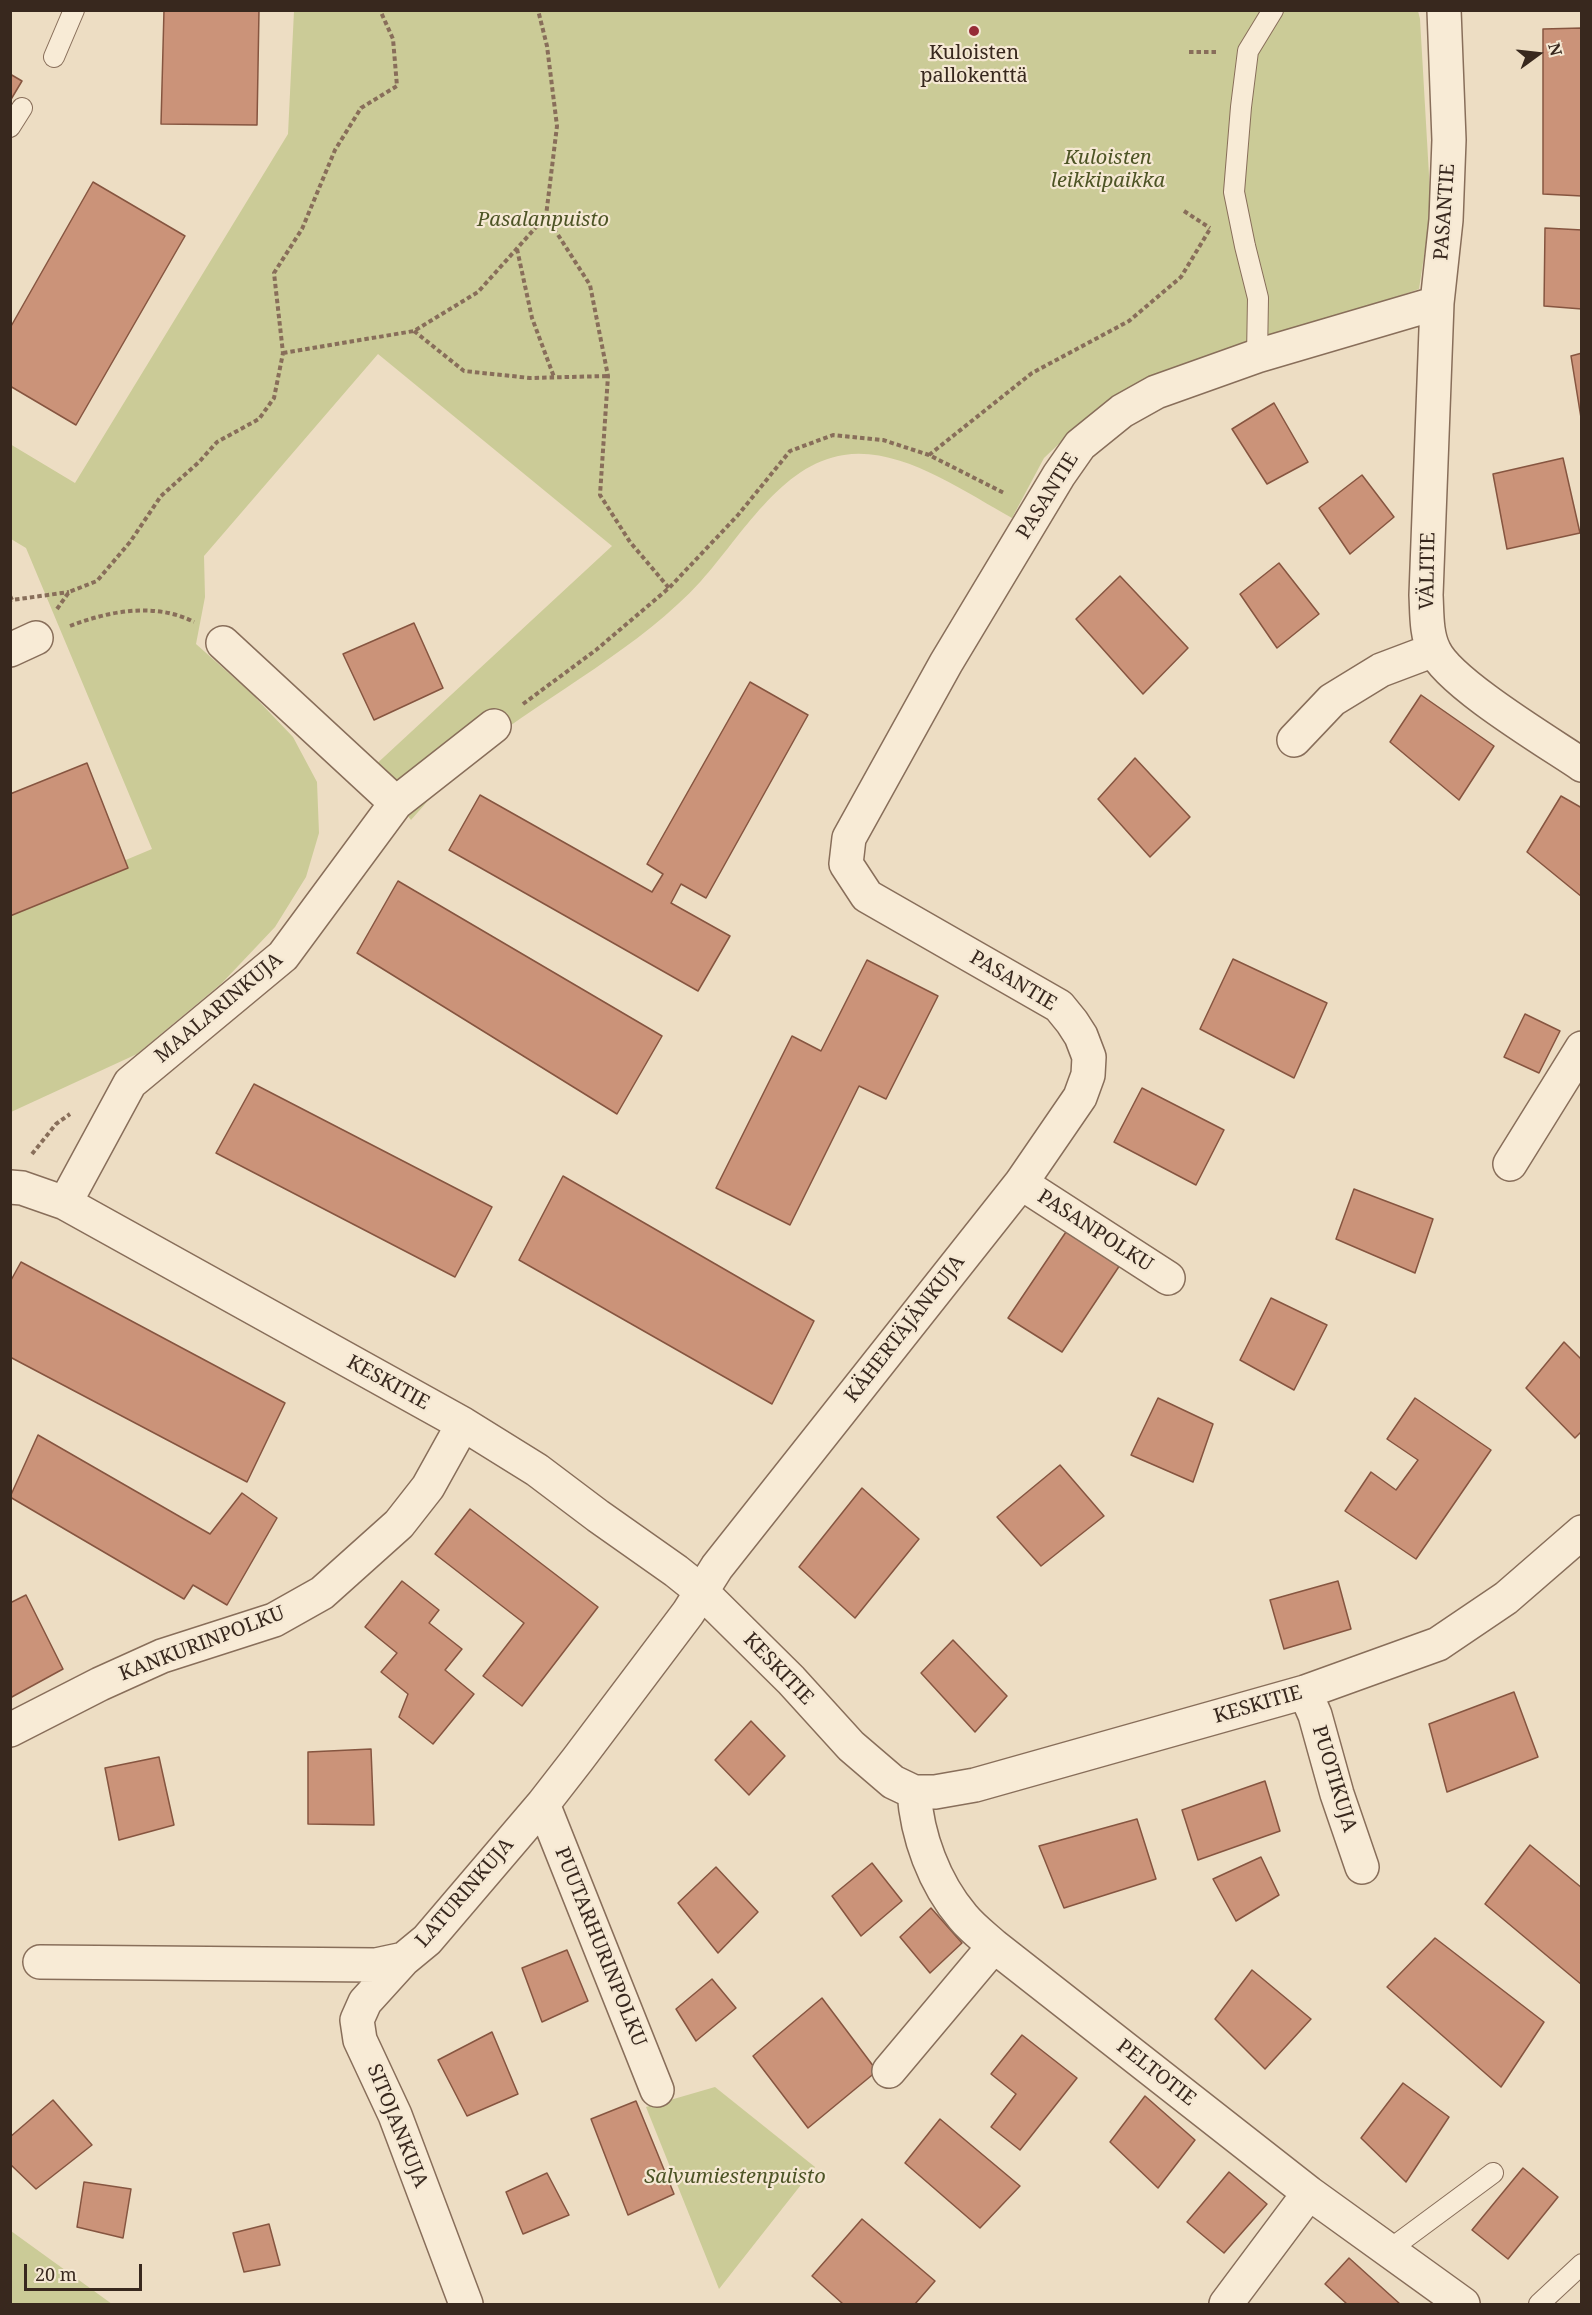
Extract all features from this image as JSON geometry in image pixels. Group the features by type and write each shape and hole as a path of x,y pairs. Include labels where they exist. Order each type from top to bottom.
{"street":[{"name":"PASANTIE","path":"1089,1057 1081,1036 1059,1006 867,896 846,864 849,838 946,663 1038,509 1080,445 1122,411 1156,392 1257,356 1437,303 1446,220 1449,140 1444,10"},
{"name":"VÄLITIE","path":"1437,303 1426,595 1427,624 1434,650 1450,671 1473,690 1581,765"},
{"path":"223,643 396,803"},
{"path":"1294,740 1332,700 1381,670 1434,650"},
{"name":"MAALARINKUJA","path":"65,1203 130,1083 283,956 396,803 494,726"},
{"path":"1510,1164 1581,1048"},
{"name":"KÄHERTÄJÄNKUJA","path":"701,1591 717,1567 1021,1183 1080,1097 1088,1075 1089,1057"},
{"name":"PASANPOLKU","path":"1021,1183 1168,1278"},
{"name":"KESKITIE","path":"10,1187 22,1188 65,1203 463,1424 537,1470 701,1591 791,1680 851,1746 893,1782 914,1792 935,1792 975,1785 1305,1692 1438,1644 1506,1598 1581,1532"},
{"name":"KANKURINPOLKU","path":"10,1730 100,1684 162,1656 274,1620 322,1593 399,1524 428,1487 463,1424"},
{"name":"LATURINKUJA","path":"40,1962 376,1965 405,1959 427,1940 543,1804 681,1622 701,1591"},
{"name":"PUOTIKUJA","path":"1305,1692 1315,1715 1337,1794 1362,1867"},
{"name":"PELTOTIE","path":"914,1792 916,1815 926,1852 941,1884 963,1917 994,1946 1309,2193 1463,2304"},
{"name":"PUUTARHURINPOLKU","path":"543,1804 657,2090"},
{"path":"889,2071 994,1946"},
{"name":"SITOJANKUJA","path":"405,1959 365,2002 357,2020 360,2040 395,2115 466,2304"},
{"path":"1226,2304 1309,2193"}],"lane":[{"path":"54,57 74,10"},
{"path":"1257,356 1258,298 1234,192 1248,51 1272,10"},
{"path":"10,127 22,108"},
{"path":"1389,2250 1492,2173"},
{"path":"1539,2304 1581,2264"}],"path":[{"path":"10,596 12,600 69,592 97,581 130,542 161,496 218,442 259,418 274,398 283,353 274,273 302,229 335,150 360,108 398,86 393,39 380,10"},
{"path":"283,353 414,331 478,292 546,216 556,126 547,46 538,10"},
{"path":"929,455 1032,374 1129,321 1181,277 1234,192"},
{"path":"1184,211 1211,229"},
{"path":"546,216 590,285 608,376 600,495 630,542 669,588"},
{"path":"516,249 532,318 554,377"},
{"path":"414,331 464,371 530,378 608,376"},
{"path":"494,726 596,650 669,588 738,515 790,451 833,435 883,440 929,455 1038,509"},
{"path":"23,644 69,592"},
{"path":"23,644 81,621 120,612 161,611 191,621 223,643"}],"green space":[{"path":"294,11 1418,11 1431,210 1419,289 1144,385 1084,420 1044,458 1012,518 931,473 888,457 866,454 844,455 821,461 801,472 764,505 701,581 677,605 595,669 471,755 411,820 371,769 612,546 378,354 204,556 205,597 196,644 250,692 293,737 317,782 319,833 306,877 275,927 222,983 137,1054 11,1112 11,908 152,849 26,548 11,539 10,444 75,483 288,134"},
{"name":"Salvumiestenpuisto","path":"715,2087 815,2167 719,2289 646,2107"},
{"path":"11,2231 112,2304 11,2304"}],"building":[{"path":"164,10 259,10 257,125 161,124"},
{"path":"1582,28 1582,196 1543,194 1543,29"},
{"path":"10,74 22,81 10,101"},
{"path":"93,182 185,236 76,425 10,386 10,328"},
{"path":"1545,228 1582,230 1582,309 1544,306"},
{"path":"1582,353 1582,424 1571,356"},
{"path":"1274,403 1308,462 1267,484 1232,429"},
{"path":"1563,458 1580,533 1507,549 1493,474"},
{"path":"1362,475 1394,517 1350,554 1319,508"},
{"path":"1279,563 1319,614 1277,648 1240,594"},
{"path":"1120,576 1188,648 1143,694 1076,619"},
{"path":"414,623 443,688 374,720 343,654"},
{"path":"750,682 808,715 706,898 681,884 671,903 730,936 698,991 449,850 480,795 652,892 663,874 647,864"},
{"path":"1421,695 1494,746 1459,800 1390,742"},
{"path":"1135,758 1190,817 1150,857 1098,799"},
{"path":"87,763 128,868 10,916 10,794"},
{"path":"1561,796 1582,808 1582,897 1527,852"},
{"path":"398,881 662,1036 617,1114 357,953"},
{"path":"1233,959 1327,1003 1294,1078 1200,1029"},
{"path":"867,960 938,996 886,1099 859,1086 790,1225 716,1188 792,1036 821,1051"},
{"path":"1525,1014 1560,1031 1539,1073 1504,1057"},
{"path":"254,1084 492,1207 455,1277 216,1153"},
{"path":"1142,1088 1224,1130 1196,1185 1114,1142"},
{"path":"563,1176 814,1321 772,1404 519,1260"},
{"path":"1354,1189 1433,1219 1415,1273 1336,1239"},
{"path":"1072,1223 1126,1256 1062,1352 1008,1318"},
{"path":"21,1262 285,1403 247,1482 10,1357 10,1282"},
{"path":"1271,1298 1327,1325 1294,1390 1240,1360"},
{"path":"1564,1342 1582,1360 1582,1431 1575,1438 1526,1388"},
{"path":"1158,1398 1213,1424 1193,1482 1131,1455"},
{"path":"1415,1398 1491,1450 1416,1559 1345,1511 1371,1472 1396,1490 1418,1460 1387,1439"},
{"path":"38,1435 210,1534 242,1493 277,1518 227,1605 193,1585 184,1599 10,1497"},
{"path":"1060,1465 1104,1516 1041,1566 997,1517"},
{"path":"862,1488 919,1539 855,1618 799,1567"},
{"path":"470,1509 598,1607 522,1706 483,1676 524,1623 435,1554"},
{"path":"402,1581 439,1610 429,1623 462,1649 445,1670 474,1694 433,1744 399,1717 408,1694 381,1672 397,1653 365,1627"},
{"path":"1338,1581 1351,1629 1284,1649 1270,1600"},
{"path":"26,1595 63,1669 10,1698 10,1603"},
{"path":"953,1640 1007,1696 975,1732 921,1673"},
{"path":"1514,1692 1538,1757 1447,1792 1429,1724"},
{"path":"751,1721 785,1756 749,1795 715,1760"},
{"path":"371,1749 374,1825 308,1824 308,1752"},
{"path":"159,1757 174,1825 119,1840 105,1768"},
{"path":"1265,1781 1280,1831 1198,1860 1182,1810"},
{"path":"1137,1819 1156,1879 1064,1908 1039,1846"},
{"path":"1530,1845 1582,1888 1582,1985 1485,1904"},
{"path":"1261,1857 1279,1895 1236,1921 1213,1879"},
{"path":"872,1863 902,1901 861,1936 832,1896"},
{"path":"716,1867 758,1912 718,1953 678,1903"},
{"path":"931,1908 962,1943 930,1973 900,1937"},
{"path":"1435,1938 1544,2022 1501,2087 1387,1987"},
{"path":"567,1950 588,2001 542,2022 522,1968"},
{"path":"1252,1970 1311,2019 1265,2069 1215,2019"},
{"path":"712,1979 736,2008 696,2041 676,2009"},
{"path":"822,1998 877,2071 808,2128 753,2056"},
{"path":"492,2032 518,2094 467,2116 438,2060"},
{"path":"1022,2035 1077,2078 1020,2150 991,2127 1016,2094 991,2074"},
{"path":"1403,2083 1449,2117 1406,2182 1361,2138"},
{"path":"1145,2096 1195,2140 1158,2188 1110,2142"},
{"path":"53,2100 92,2145 36,2189 10,2164 10,2137"},
{"path":"636,2101 674,2194 628,2215 591,2119"},
{"path":"940,2119 1020,2186 980,2228 905,2163"},
{"path":"1523,2168 1558,2197 1508,2259 1472,2230"},
{"path":"1229,2172 1267,2204 1224,2253 1187,2222"},
{"path":"547,2173 569,2215 523,2234 506,2192"},
{"path":"84,2182 131,2189 123,2238 77,2227"},
{"path":"862,2219 935,2281 915,2304 843,2304 812,2276"},
{"path":"269,2224 280,2265 244,2272 233,2233"},
{"path":"1349,2258 1400,2304 1347,2304 1325,2284"}],"place":[{"name":"Kuloisten pallokenttä","path":"974,31"}],"park label":[{"name":"Kuloisten leikkipaikka","path":"1108,170"},
{"name":"Pasalanpuisto","path":"543,220"}]}
